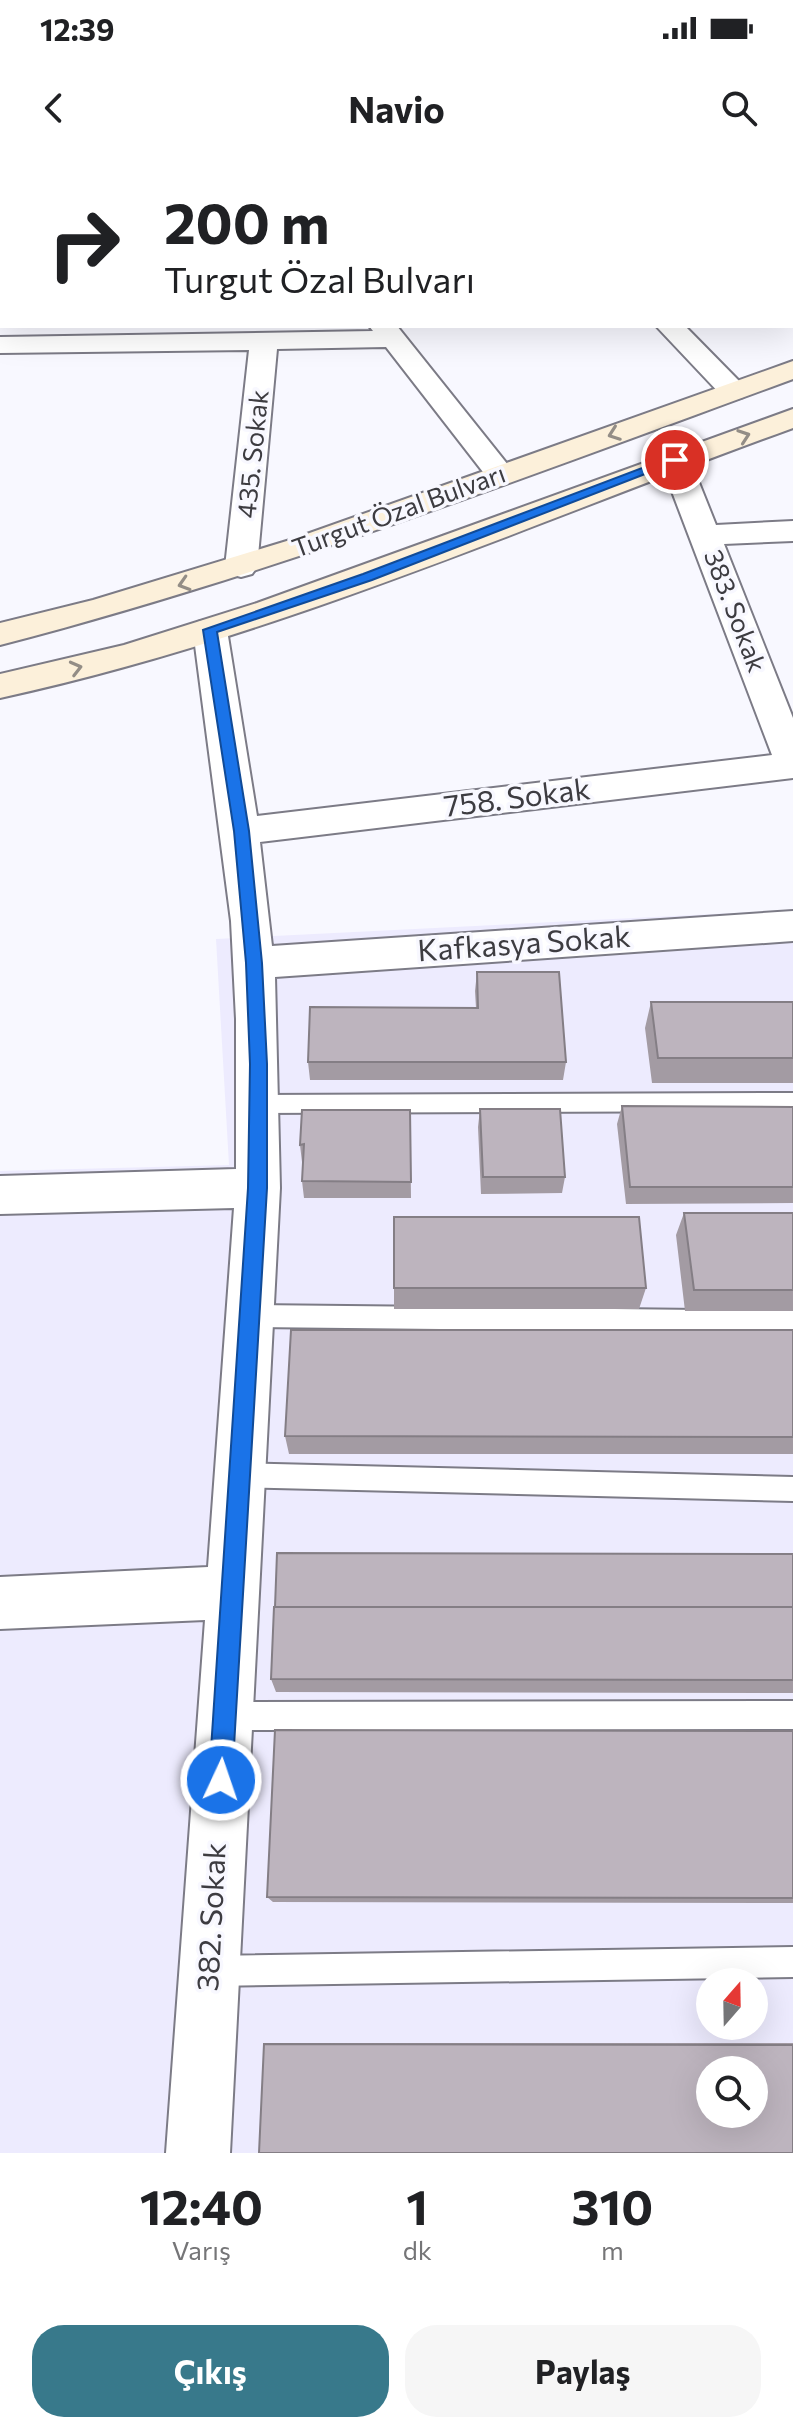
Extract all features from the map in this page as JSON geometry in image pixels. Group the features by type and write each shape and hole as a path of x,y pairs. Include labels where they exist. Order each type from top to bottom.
{"street":[{"path":"672,328 733,391"},
{"path":"0,345 264,341 388,333 501,475"},
{"name":"435. Sokak","path":"241,567 264,341"},
{"name":"Turgut Özal Bulvarı","path":"0,634 89,613 241,567 793,369"},
{"name":"Turgut Özal Bulvarı","path":"0,686 95,664 210,630 368,577 793,418"},
{"name":"383. Sokak","path":"675,460 707,535 793,764"},
{"path":"707,535 793,531"},
{"name":"382. Sokak","path":"198,2153 258,1188 254,963 241,831 210,630"},
{"name":"758. Sokak","path":"241,831 793,764"},
{"name":"Kafkasya Sokak","path":"254,963 793,926"},
{"path":"0,1195 258,1188"},
{"path":"0,1603 233,1592"}],"lane":[{"path":"258,1104 793,1102"},
{"path":"250,1316 793,1322"},
{"path":"239,1475 793,1489"},
{"path":"224,1716 793,1715"},
{"path":"209,1971 793,1962"}],"shaded area":[{"path":"793,910 793,2153 0,2153 0,1171 229,1165 216,939"}],"building":[{"path":"477,972 559,972 566,1062 308,1062 310,1007 478,1008"},
{"path":"651,1002 793,1002 793,1058 658,1058"},
{"path":"622,1106 793,1107 793,1187 630,1187"},
{"path":"480,1109 560,1109 565,1177 483,1177"},
{"path":"302,1110 410,1110 411,1182 302,1181"},
{"path":"684,1213 793,1213 793,1290 694,1290"},
{"path":"394,1217 639,1217 646,1288 394,1288"},
{"path":"291,1330 793,1330 793,1437 285,1436"},
{"path":"277,1553 793,1554 793,1607 275,1607"},
{"path":"274,1607 793,1607 793,1680 271,1679"},
{"path":"275,1730 793,1731 793,1898 267,1897"},
{"path":"264,2044 793,2045 793,2153 259,2153"}],"route":[{"path":"221,1780 258,1188 258,1064 254,963 241,831 210,630 368,577 675,460"}]}
